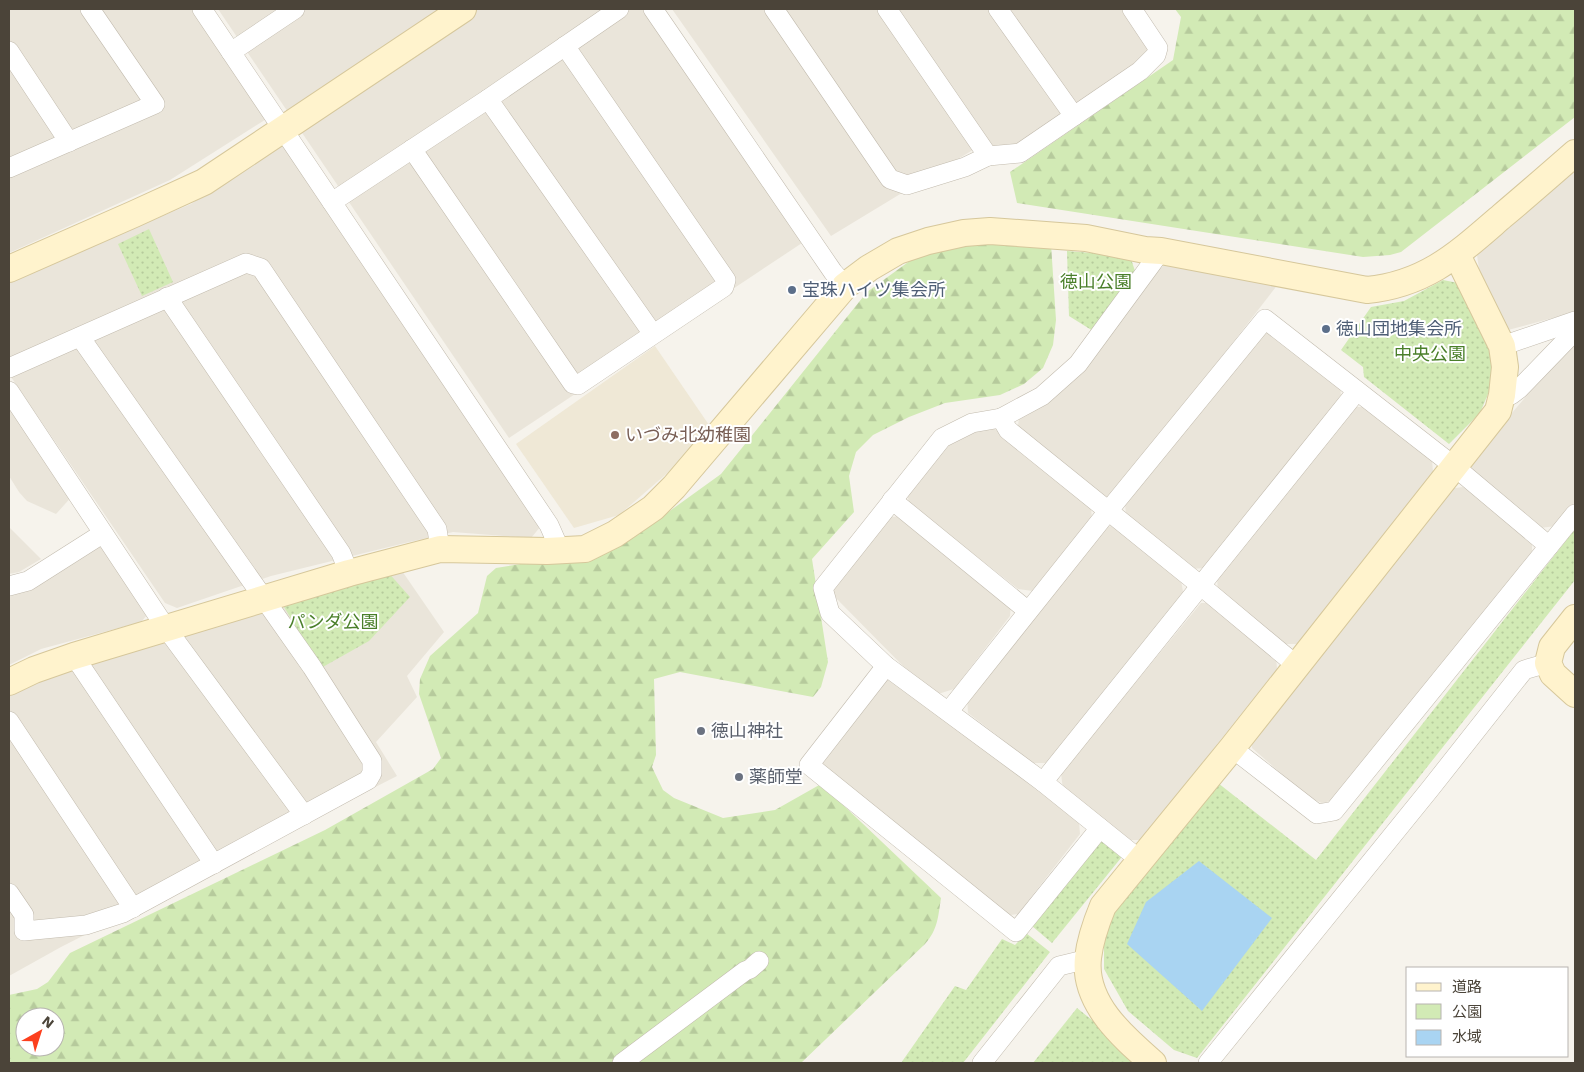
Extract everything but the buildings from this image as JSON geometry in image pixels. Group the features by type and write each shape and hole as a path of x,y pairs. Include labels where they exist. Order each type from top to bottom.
{"street":[{"path":"9,168 155,104 90,9"},
{"path":"202,9 549,525 560,550"},
{"path":"231,52 295,9"},
{"path":"9,269 204,182 462,9"},
{"path":"332,202 488,99 619,9"},
{"path":"653,9 833,272 845,286"},
{"path":"774,9 890,179 907,185 965,167 988,156 1020,152 1140,71 1156,55 1158,48 1132,9"},
{"path":"887,9 988,156"},
{"path":"998,9 1074,116"},
{"path":"412,148 573,384 578,385 724,287 726,280 566,46"},
{"path":"9,51 68,142"},
{"path":"488,99 653,334"},
{"path":"9,682 34,670 74,656 349,573 440,549 585,549 615,534 653,508 674,488 845,286 898,251 928,241 964,233 990,231 1086,238 1367,290 1384,288 1429,272 1457,255 1575,153"},
{"path":"1140,860 1043,782 886,666 830,614 822,588 942,438 972,423 1001,418 1042,396 1078,364 1161,252"},
{"path":"1153,1063 1131,1044 1103,1012 1094,996 1088,959 1094,928 1103,906 1232,748 1498,411 1505,367 1502,346 1457,255"},
{"path":"9,368 167,297 246,264 260,268 437,529 440,549"},
{"path":"167,297 341,553 349,573"},
{"path":"949,711 1109,510 1265,319 1455,466 1549,546"},
{"path":"1502,346 1575,321"},
{"path":"1502,395 1511,395 1519,389 1575,331"},
{"path":"9,893 24,915 17,930 86,925 123,913 368,780 372,773 372,761 312,667 80,336"},
{"path":"9,391 166,628 304,815"},
{"path":"1043,782 1357,391"},
{"path":"1001,418 1008,430 1109,510 1296,665"},
{"path":"892,500 1028,611"},
{"path":"1232,748 1317,814 1334,811 1575,514"},
{"path":"9,586 28,581 102,534"},
{"path":"1575,618 1552,647 1548,662 1554,674 1575,694"},
{"path":"74,656 214,864"},
{"path":"1208,1063 1524,670 1548,662"},
{"path":"886,666 809,765 1016,932 1100,828"},
{"path":"9,721 133,908"},
{"path":"982,1063 1059,966 1088,959"},
{"path":"622,1063 759,961"}],"shaded area":[{"path":"9,9 194,9 268,118 170,180 9,253"},
{"path":"218,9 644,9 802,243 509,438"},
{"path":"672,9 1128,9 1152,49 1144,62 1013,150 993,152 986,142 831,236"},
{"path":"279,146 289,147 541,526 531,538 453,532 271,576 177,608 165,603 9,374 9,281 191,204"},
{"path":"1575,168 1575,312 1508,330 1501,324 1479,269 1477,255 1479,251"},
{"path":"1167,262 1279,283 1114,496 1105,499 1018,427 1019,416"},
{"path":"1264,332 1271,332 1340,385 1341,397 1204,568 1192,569 1126,518 1125,502"},
{"path":"1575,339 1575,502 1556,526 1540,528 1472,471 1470,462"},
{"name":"いづみ北幼稚園","path":"655,346 709,425 672,469 619,515 574,528 516,444"},
{"path":"9,400 74,494 56,514 27,501 9,476"},
{"path":"1356,407 1363,407 1432,460 1433,472 1297,644 1284,644 1218,594 1217,577"},
{"path":"982,427 994,428 1091,507 1092,520 1033,591 1018,589 909,503 907,492 945,445"},
{"path":"1463,487 1532,539 1532,552 1335,800 1322,803 1308,797 1252,748 1251,740 1448,489"},
{"path":"899,516 1011,604 1010,616 954,689 938,694 904,667 834,596 833,583 885,518"},
{"path":"1112,526 1181,580 1183,592 1046,763 1033,763 968,713 967,696 1106,527"},
{"path":"9,527 41,559 19,572 9,574"},
{"path":"100,543 147,615 141,622 41,649 9,665 9,592 29,587 78,561"},
{"path":"400,568 444,632 407,676 417,697 376,742 397,776 61,947 9,976 9,687"},
{"path":"1201,603 1207,603 1276,656 1277,669 1141,840 1128,840 1063,790 1061,773"},
{"path":"888,676 998,757 1079,822 1080,834 1018,914 1003,916 818,766"}],"green space":[{"path":"1175,9 1575,9 1575,117 1401,252 1390,255 1363,257 1017,203 1010,172 1173,60 1181,17"},
{"path":"149,229 173,282 142,296 118,244"},
{"path":"1008,236 1051,244 1056,320 1053,345 1043,368 1024,384 1000,395 945,403 909,417 873,435 856,452 849,476 854,512 812,559 828,662 821,687 813,697 680,672 654,679 656,755 652,767 663,790 674,798 723,818 775,810 821,784 941,898 935,928 925,944 801,1063 9,1063 9,995 37,989 48,982 70,953 325,830 433,769 441,758 419,694 420,679 430,656 478,613 487,576 496,568 602,551 642,531 721,474 867,292 922,252"},
{"name":"徳山公園","path":"1067,251 1130,256 1137,277 1093,331 1069,316"},
{"name":"中央公園","path":"1443,280 1463,284 1491,346 1493,382 1480,413 1449,444 1364,377 1363,367 1341,350 1371,307 1404,301"},
{"path":"1575,529 1575,580 1197,1058 1174,1050 1128,1011 1104,969 1104,942 1115,901 1218,783 1316,860"},
{"name":"パンダ公園","path":"387,571 410,597 369,641 321,668 284,607 290,599"},
{"path":"1105,836 1125,853 1052,943 1032,926"},
{"path":"1026,933 1050,952 963,1063 901,1063 955,986 966,990 1002,939 1015,945"},
{"path":"1077,1008 1138,1057 1133,1063 1033,1063"}],"water":[{"path":"1199,861 1272,918 1202,1011 1127,944 1146,902"}],"place":[{"name":"宝珠ハイツ集会所","path":"792,290"},
{"name":"徳山団地集会所","path":"1326,329"},
{"name":"いづみ北幼稚園","path":"615,435"},
{"name":"徳山神社","path":"701,731"},
{"name":"薬師堂","path":"739,777"}]}
